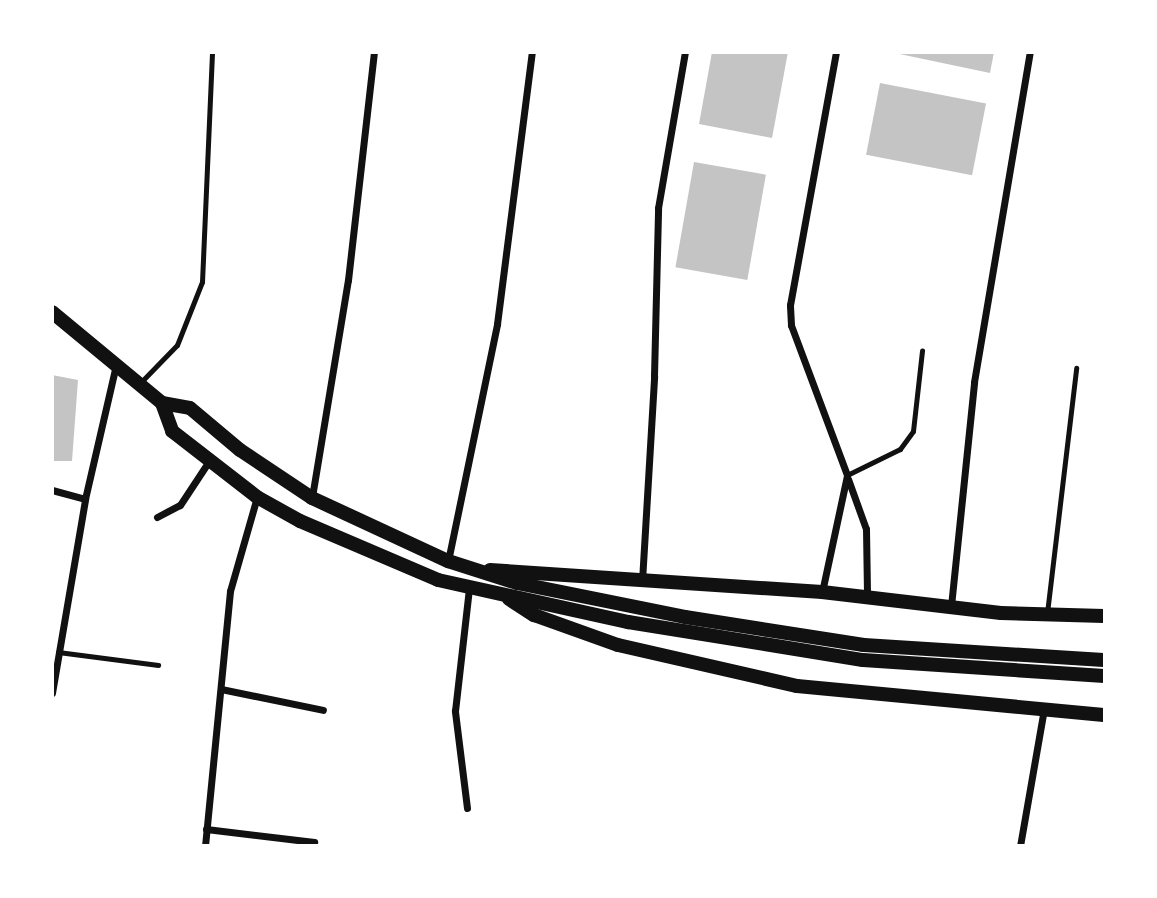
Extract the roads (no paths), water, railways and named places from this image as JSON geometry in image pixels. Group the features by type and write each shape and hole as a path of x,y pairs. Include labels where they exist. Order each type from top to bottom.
{"main road":[{"path":"52,312 162,403 172,431 257,496 300,521 409,569 469,588 684,624 863,660 1104,676"},
{"path":"162,403 190,408 240,450 312,498 448,561 517,583 684,624 864,645 1104,660"},
{"path":"478,570 516,569 642,581 822,592 951,606 1104,616"},
{"path":"502,594 534,615 618,645 797,686 1104,715"}],"street":[{"path":"312,498 348,280 374,52"},
{"path":"448,561 497,324 532,52"},
{"path":"642,581 654,376 658,208 685,52"},
{"path":"836,52 790,305 791,325 866,529 867,596"},
{"path":"951,606 974,382 1030,52"},
{"path":"52,693 85,499 116,364"},
{"path":"157,517 180,505 209,461"},
{"path":"822,592 847,475"},
{"path":"52,490 85,499"},
{"path":"205,845 234,562 257,496"},
{"path":"467,808 455,711 469,588"},
{"path":"221,689 323,710"},
{"path":"1020,845 1045,708"},
{"path":"206,829 314,842"}],"lane":[{"path":"140,383 177,345 202,282 212,52"},
{"path":"847,475 900,449 913,431 922,351"},
{"path":"1047,613 1076,368"},
{"path":"58,652 158,665"}]}
